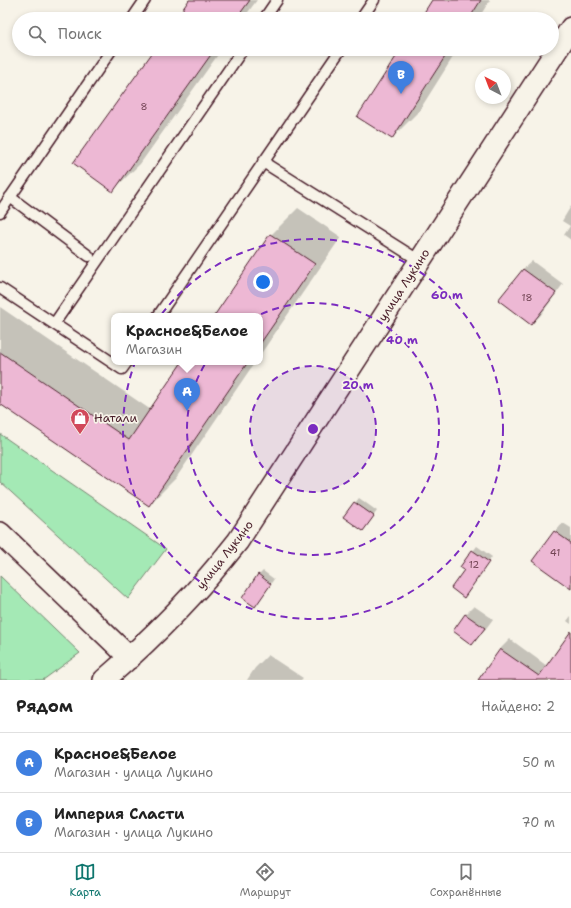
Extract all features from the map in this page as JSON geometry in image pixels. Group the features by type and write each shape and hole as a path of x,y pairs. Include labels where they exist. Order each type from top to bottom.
{"street":[{"name":"улица Лукино","path":"559,47 571,28"},
{"name":"улица Лукино","path":"104,680 130,658 166,623 212,574 238,541 553,56"},
{"path":"0,533 130,658"}],"lane":[{"path":"137,12 145,0"},
{"path":"269,12 277,0"},
{"path":"366,12 374,0"},
{"path":"0,212 107,56"},
{"path":"54,324 238,56"},
{"path":"160,313 336,56"},
{"path":"263,162 420,261"},
{"path":"10,197 89,256"},
{"path":"0,288 111,362"},
{"path":"116,365 122,369 125,365"}],"green space":[{"path":"0,434 166,549 128,599 0,482"},
{"path":"0,576 80,653 43,680 0,680"}],"building":[{"path":"189,0 250,0 241,12 181,12"},
{"path":"432,0 481,0 473,12 424,12"},
{"path":"150,56 210,56 113,192 73,163"},
{"path":"396,56 445,56 392,139 357,117"},
{"path":"270,234 315,264 263,340 263,313 216,313"},
{"path":"523,269 556,293 531,325 498,300"},
{"path":"0,352 129,440 180,365 246,365 149,506 0,404"},
{"path":"354,502 374,516 363,531 343,517"},
{"path":"554,531 571,543 571,589 532,561"},
{"path":"472,550 489,562 464,598 451,588 464,570 460,567"},
{"path":"258,574 271,584 255,607 242,598"},
{"path":"465,614 485,628 472,645 453,631"},
{"path":"571,631 571,680 478,680 500,649 539,676"}],"place":[{"name":"Империя Сласти","path":"401,94"},
{"name":"Красное&Белое","path":"187,411"},
{"name":"Натали","path":"80,435"}]}
